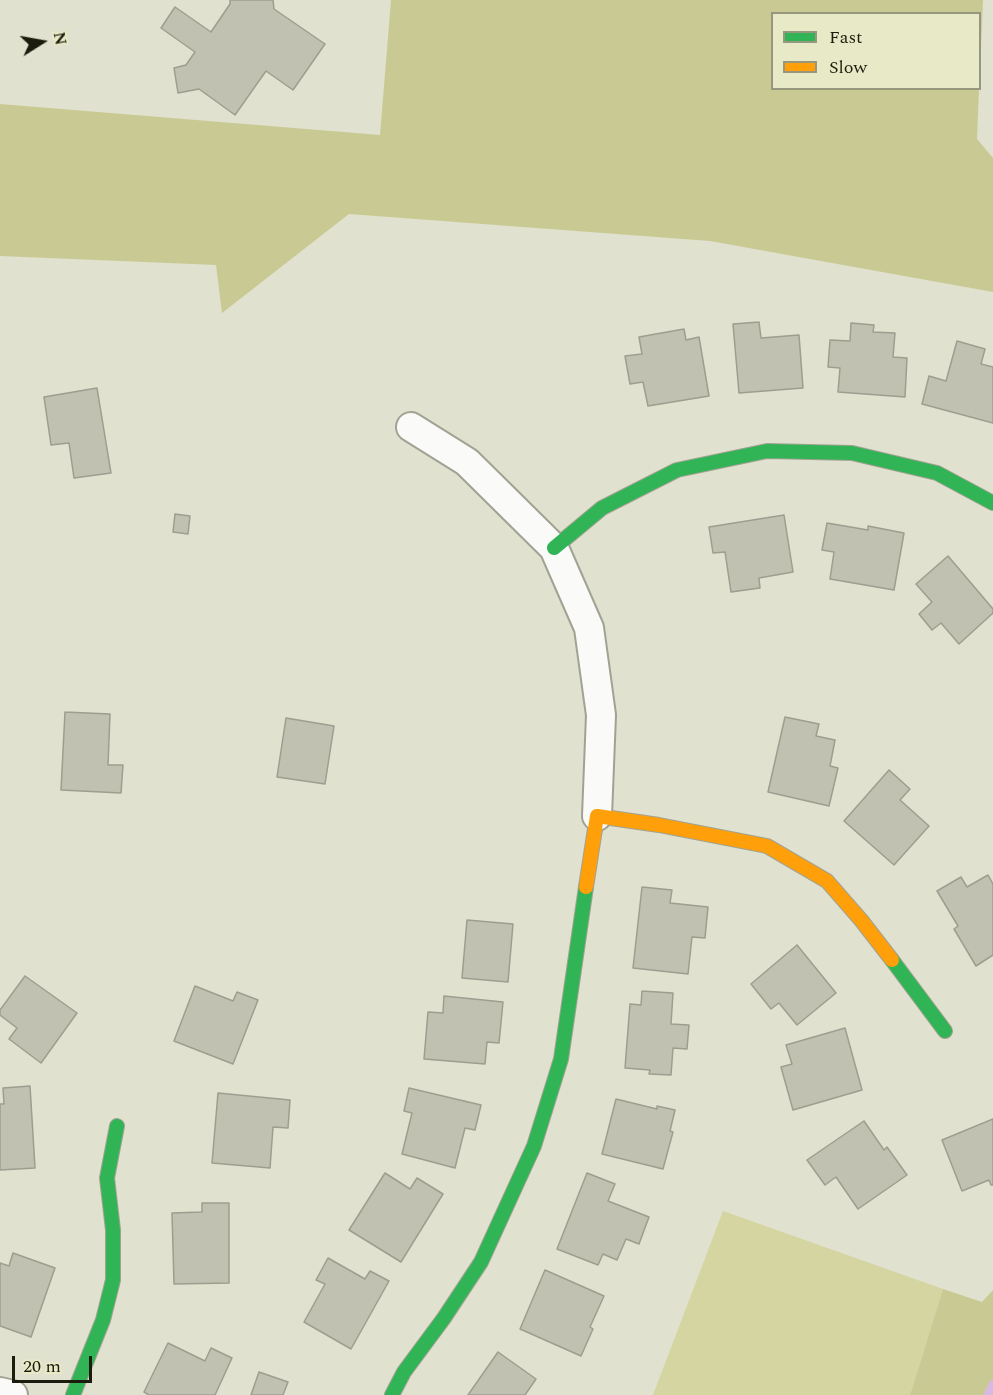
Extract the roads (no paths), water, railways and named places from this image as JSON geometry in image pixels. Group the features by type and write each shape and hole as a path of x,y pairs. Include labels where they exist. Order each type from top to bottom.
{"street":[{"path":"392,1395 404,1372 444,1318 481,1262 534,1146 561,1059 597,816 601,715 589,628 554,548 467,462 411,427"},
{"path":"554,548 602,508 677,470 767,451 852,453 937,473 993,503"},
{"path":"597,816 659,825 767,846 827,881 861,920 945,1031"},
{"path":"73,1395 103,1320 113,1280 113,1230 106,1178 117,1126"},
{"path":"0,1392 13,1395"}],"waterway":[{"path":"988,1395 993,1384"}]}
